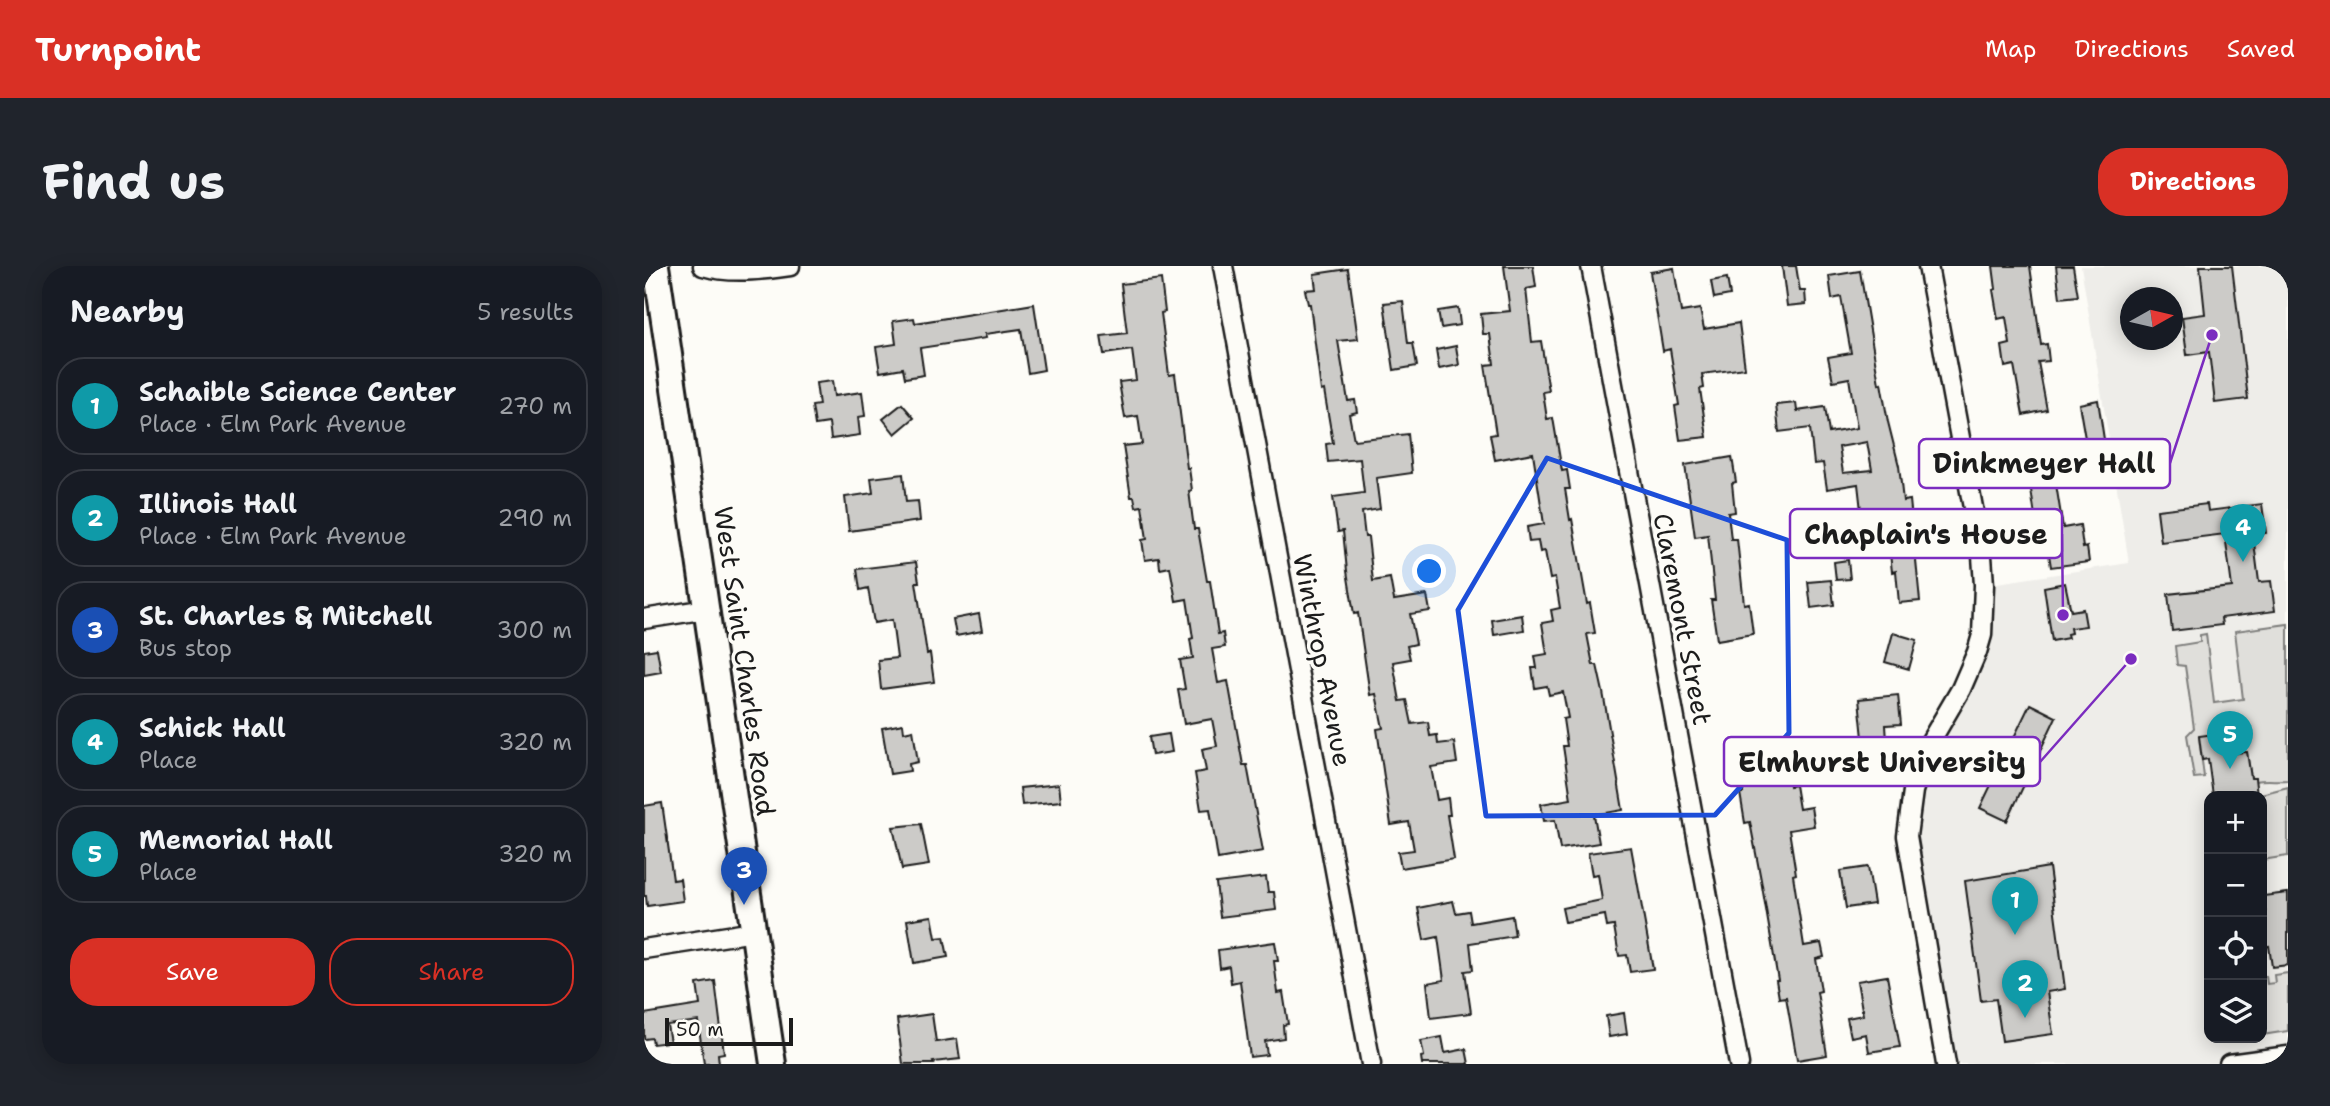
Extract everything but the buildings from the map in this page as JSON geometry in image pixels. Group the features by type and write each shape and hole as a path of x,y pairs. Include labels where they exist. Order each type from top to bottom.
{"main road":[{"name":"West Saint Charles Road","path":"656,266 773,1064"}],"street":[{"path":"703,266 714,269 758,270 790,266"},
{"name":"Winthrop Avenue","path":"1223,266 1371,1064"},
{"name":"Claremont Street","path":"1591,266 1739,1064"},
{"path":"1927,266 1982,556 1984,585 1982,635 1977,652 1961,689 1926,750 1913,791 1907,836 1946,1064"},
{"path":"644,619 707,609"},
{"path":"644,950 754,933"},
{"path":"2229,1064 2288,1056"}],"highlighted area":[{"path":"1547,458 1787,540 1789,733 1715,815 1486,816 1458,610"}],"shaded area":[{"path":"2081,266 2288,266 2288,1056 2228,1064 1949,1064 1911,870 1913,791 1970,670 1984,585 2129,563"},
{"path":"2288,624 2288,780 2255,781 2251,778 2247,752 2232,753 2229,731 2199,737 2204,777 2194,778 2187,735 2194,728 2185,666 2177,665 2175,646 2200,642 2200,635 2206,634 2214,703 2243,699 2235,631"},
{"path":"2288,787 2288,856 2267,859 2267,792"},
{"path":"2288,973 2288,1031 2267,1034 2267,984 2275,983 2274,975"}],"place":[{"name":"Dinkmeyer Hall","path":"2212,335"},
{"name":"Schick Hall","path":"2243,562"},
{"name":"Chaplain's House","path":"2063,615"},
{"name":"Elmhurst University","path":"2131,659"},
{"name":"Memorial Hall","path":"2230,769"},
{"name":"St. Charles & Mitchell","path":"744,905"},
{"name":"Schaible Science Center","path":"2015,935"},
{"name":"Illinois Hall","path":"2025,1018"}]}
